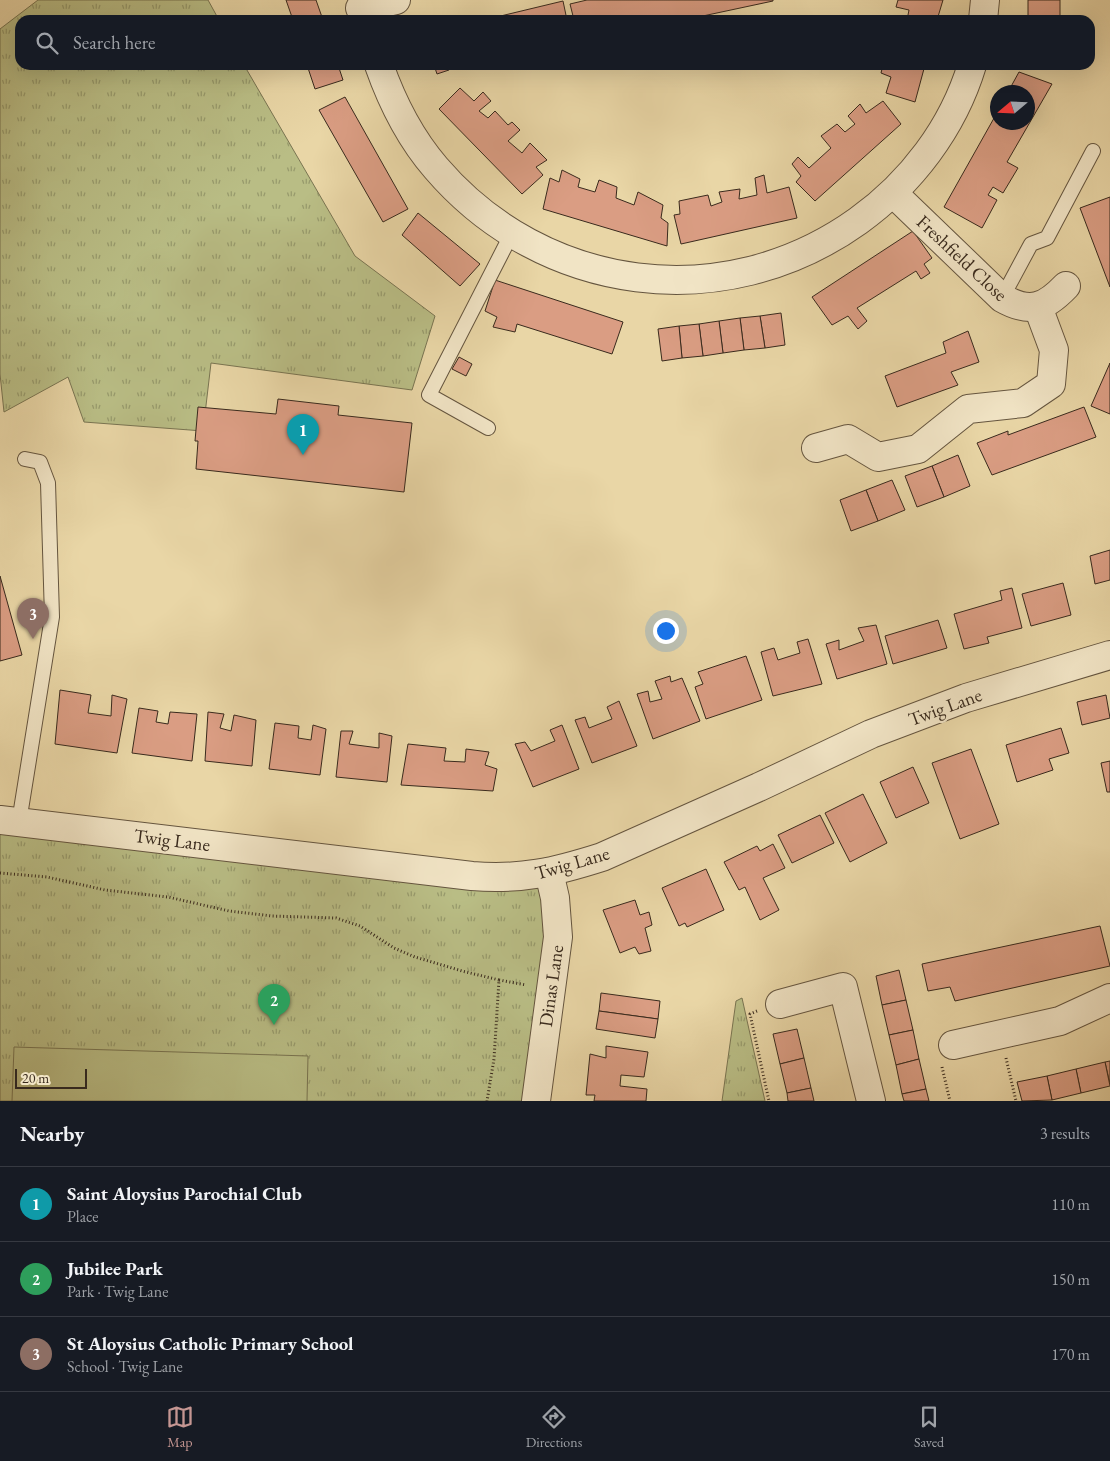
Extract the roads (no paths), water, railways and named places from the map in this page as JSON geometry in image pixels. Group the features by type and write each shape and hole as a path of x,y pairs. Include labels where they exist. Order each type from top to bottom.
{"street":[{"path":"360,10 396,0"},
{"path":"983,15 985,0"},
{"path":"381,70 407,127 435,168 470,203 491,220 538,248 572,262 641,278 671,281 728,277 762,269 821,245 848,229 893,193 917,167 949,119 970,70"},
{"name":"Freshfield Close","path":"893,193 1002,298 1022,307 1038,307"},
{"path":"816,448 848,439 878,457 918,449 968,409 1024,403 1051,384 1054,350 1038,307 1056,297 1066,286"},
{"name":"Twig Lane","path":"10,821 472,876 516,877 549,872 602,857 759,787 871,734 966,698 1110,655"},
{"name":"Dinas Lane","path":"536,1101 558,938 555,898 549,872"},
{"path":"780,1004 843,988 871,1101"},
{"path":"953,1045 1060,1021 1110,998"}],"lane":[{"path":"1002,298 1031,244 1046,238 1093,151"},
{"path":"488,428 430,395 512,233"},
{"path":"10,821 52,617 48,483 40,462 25,459"}],"place":[{"name":"Saint Aloysius Parochial Club","path":"303,455"},
{"name":"St Aloysius Catholic Primary School","path":"33,639"},
{"name":"Jubilee Park","path":"274,1025"}]}
